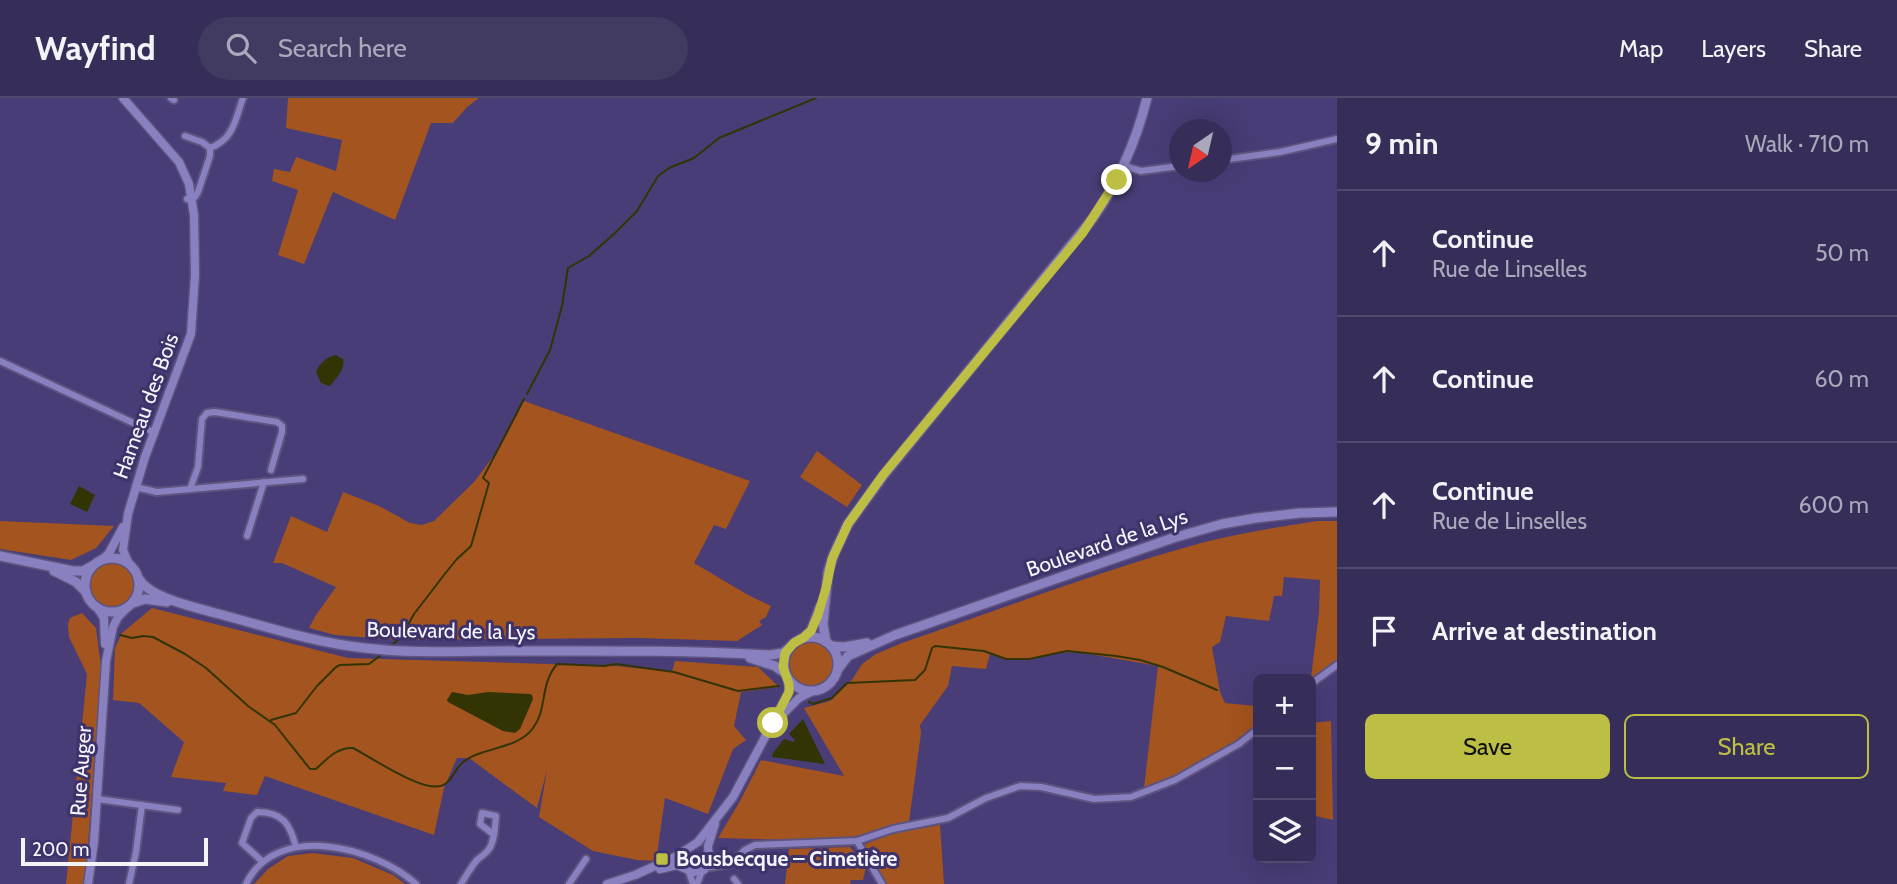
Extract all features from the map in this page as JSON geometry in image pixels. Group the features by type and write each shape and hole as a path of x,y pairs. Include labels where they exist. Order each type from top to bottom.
{"main road":[{"path":"826,588 822,627 837,656 838,669 830,684 811,692 798,689 786,677 783,660 789,648 811,631 842,536 858,509 889,469 1082,234 1108,197 1138,131 1147,98"},
{"name":"Boulevard de la Lys","path":"838,669 848,656 895,635 1192,532 1266,517 1337,512"},
{"path":"0,556 76,571 86,570 98,562 115,558 129,564 135,571 139,579 139,592 129,606 110,612 92,603 81,586 72,579 26,562"},
{"path":"87,594 85,580 89,570 98,562"},
{"name":"Boulevard de la Lys","path":"139,579 151,590 190,606"},
{"name":"Boulevard de la Lys","path":"129,606 150,599 190,606 326,642 387,650 666,650 772,655 783,653 789,648"},
{"name":"Boulevard de la Lys","path":"829,644 837,647 851,646 895,635"},
{"path":"803,638 815,637 829,644"},
{"name":"Boulevard de la Lys","path":"717,653 757,660 777,667 786,677"}],"street":[{"name":"Hameau des Bois","path":"116,98 156,135"},
{"name":"Hameau des Bois","path":"123,98 182,168 194,225 195,275 191,334 135,486 128,514 123,550 129,564"},
{"path":"210,148 221,143 232,132 243,98"},
{"path":"185,136 210,148"},
{"path":"1232,159 1280,152 1337,139"},
{"path":"189,199 200,190 210,148"},
{"path":"1124,166 1141,171 1169,167"},
{"path":"0,361 155,433"},
{"path":"190,489 198,467 202,419 207,413 277,422 282,426 271,470"},
{"path":"135,486 157,492 303,479"},
{"path":"247,536 264,482"},
{"name":"Hameau des Bois","path":"98,562 112,548 128,514"},
{"name":"Rue Auger","path":"106,661 113,627 129,606"},
{"name":"Rue Auger","path":"88,884 93,855 106,661 104,622 97,607"},
{"path":"1316,680 1337,665"},
{"path":"607,884 644,872 694,845 739,786 789,694 790,686 786,677"},
{"path":"769,730 799,698 811,692"},
{"path":"623,884 670,866 680,865 693,872 725,866 755,845 857,841 898,827 948,818 986,798 1020,786 1094,799 1120,799 1140,795 1169,783 1235,747 1253,733"},
{"path":"97,799 178,810"},
{"path":"129,884 136,856 142,805"},
{"path":"263,862 242,843 251,818 257,812 285,821 296,847"},
{"path":"685,850 682,860 695,884 709,863 711,834 717,818"},
{"path":"461,884 475,862 488,850 493,834"},
{"path":"857,841 882,884"},
{"path":"694,845 702,846 725,866"},
{"path":"246,884 263,862 296,847 334,848 363,853 396,868 416,884"},
{"path":"569,884 586,859"}],"shaded area":[{"path":"288,98 479,98 453,123 431,123 395,220 333,192 304,264 278,255 298,190 272,181 274,169 290,172 296,157 336,171 342,140 286,128"},
{"path":"336,355 343,359 340,373 330,386 321,383 316,372 321,363"},
{"path":"524,401 750,481 726,529 714,525 694,563 771,606 766,617 759,621 762,625 737,641 638,638 399,640 335,635 309,628 336,587 282,563 273,563 291,516 327,532 343,492 379,506 410,523 422,525 434,521 474,482 499,449"},
{"path":"817,451 862,485 847,507 800,477"},
{"path":"79,486 95,495 87,512 70,504"},
{"path":"0,521 114,526 96,548 71,560 0,549"},
{"path":"1317,521 1337,521 1337,660 1316,675 1311,674 1320,580 1284,577 1282,596 1274,596 1269,621 1226,616 1220,642 1212,647 1220,692 1225,703 1253,706 1253,727 1205,760 1144,788 1158,666 1078,652 1056,653 1029,660 1006,660 990,654 986,669 952,666 948,686 920,725 909,822 853,837 788,840 718,838 761,760 844,776 804,708 830,701 852,680 862,664 876,654 1163,554 1230,536"},
{"path":"113,562 129,569 136,585 129,601 113,608 97,601 90,585 97,569"},
{"path":"152,608 348,658 617,666 672,672 675,661 758,667 779,687 741,692 734,726 746,740 733,749 708,814 665,798 656,861 593,851 539,817 547,770 537,808 469,758 457,758 444,788 434,835 265,776 257,795 223,791 226,783 171,777 184,742 139,703 113,700 115,648 122,633"},
{"path":"82,613 96,628 101,667 83,884 66,884 87,674 69,637 68,624 70,618"},
{"path":"811,642 827,649 834,665 827,681 811,688 795,681 788,665 795,649"},
{"path":"452,692 468,695 488,692 530,694 533,699 520,729 515,733 503,731 448,702"},
{"path":"803,719 825,764 772,757 784,739 793,742 795,740 789,734"},
{"path":"1331,721 1333,820 1316,816 1316,722"},
{"path":"940,825 944,884 886,884 863,845 893,833"},
{"path":"850,847 866,867 863,880 851,880 850,884 785,884 789,849"},
{"path":"312,853 353,858 393,875 405,884 254,884 268,869 288,856"}],"waterway":[{"path":"527,394 550,350 562,306 568,268 589,256 615,233 637,211 658,176 669,168 694,158 719,138 816,98"},
{"path":"391,646 401,637 414,614 456,560 471,546 489,483 483,478 524,399"},
{"path":"120,635 132,638 153,637 206,668 248,706 275,725 310,769 316,769 337,752 353,748 413,781 437,787 448,782 468,759 523,738 533,728 541,713 548,680 557,664 616,664 674,672 738,691 779,686"},
{"path":"809,702 813,704 832,698 847,683 915,680 925,670 935,646 984,651 1006,659 1029,659 1067,651 1116,656 1163,667 1217,690"},
{"path":"271,720 296,713 336,667 369,664 381,655"}],"place":[{"name":"Bousbecque – Cimetière","path":"662,859"}],"route":[{"path":"773,723 790,689 783,667 785,653 811,631 826,588 832,559 848,524 883,475 1082,234 1117,180"}]}
